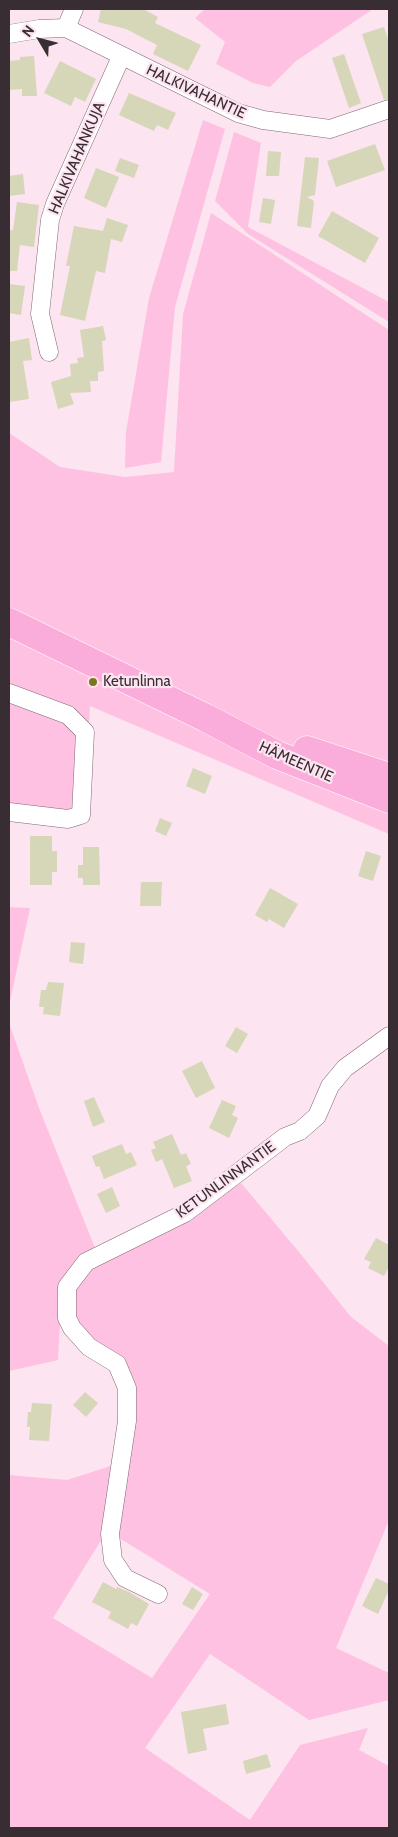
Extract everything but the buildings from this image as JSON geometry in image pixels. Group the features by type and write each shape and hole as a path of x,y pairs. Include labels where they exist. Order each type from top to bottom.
{"main road":[{"name":"HÄMEENTIE","path":"9,622 206,718 277,755 389,799"},
{"name":"HÄMEENTIE","path":"206,718 389,777"}],"street":[{"path":"66,28 74,9"},
{"name":"HALKIVAHANTIE","path":"9,34 39,29 66,28 121,57 238,113 263,120 330,129 389,109"},
{"name":"HALKIVAHANKUJA","path":"49,352 40,314 50,220 55,204 121,57"},
{"path":"9,693 68,715 85,732 81,815 68,820 9,812"},
{"name":"KETUNLINNANTIE","path":"158,1594 125,1578 113,1560 110,1534 127,1422 127,1388 117,1364 89,1347 72,1328 67,1318 66,1287 86,1262 185,1213 285,1137 300,1131 317,1116 330,1086 345,1068 389,1036"}],"shaded area":[{"path":"205,9 373,9 296,61 270,87 253,83 216,64 225,42 195,18"},
{"path":"203,120 225,129 175,307 161,462 125,468 126,432 149,298"},
{"path":"234,132 261,143 248,227 389,302 389,322 248,234 215,201"},
{"path":"211,213 389,330 389,834 90,706 84,822 9,811 9,433 60,467 125,477 174,472 183,314"},
{"path":"9,907 30,908 9,1006"},
{"path":"9,1023 39,1108 95,1248 62,1285 58,1360 9,1371"},
{"path":"241,1183 351,1317 389,1346 389,1520 336,1648 389,1673 389,1700 309,1720 210,1654 145,1748 250,1820 300,1745 368,1728 359,1750 389,1766 389,1828 9,1828 9,1475 67,1480 117,1464 105,1534 53,1618 152,1678 210,1594 116,1536 133,1385 73,1318 72,1288 90,1265 206,1206"}],"place":[{"name":"Ketunlinna","path":"93,682"}]}
